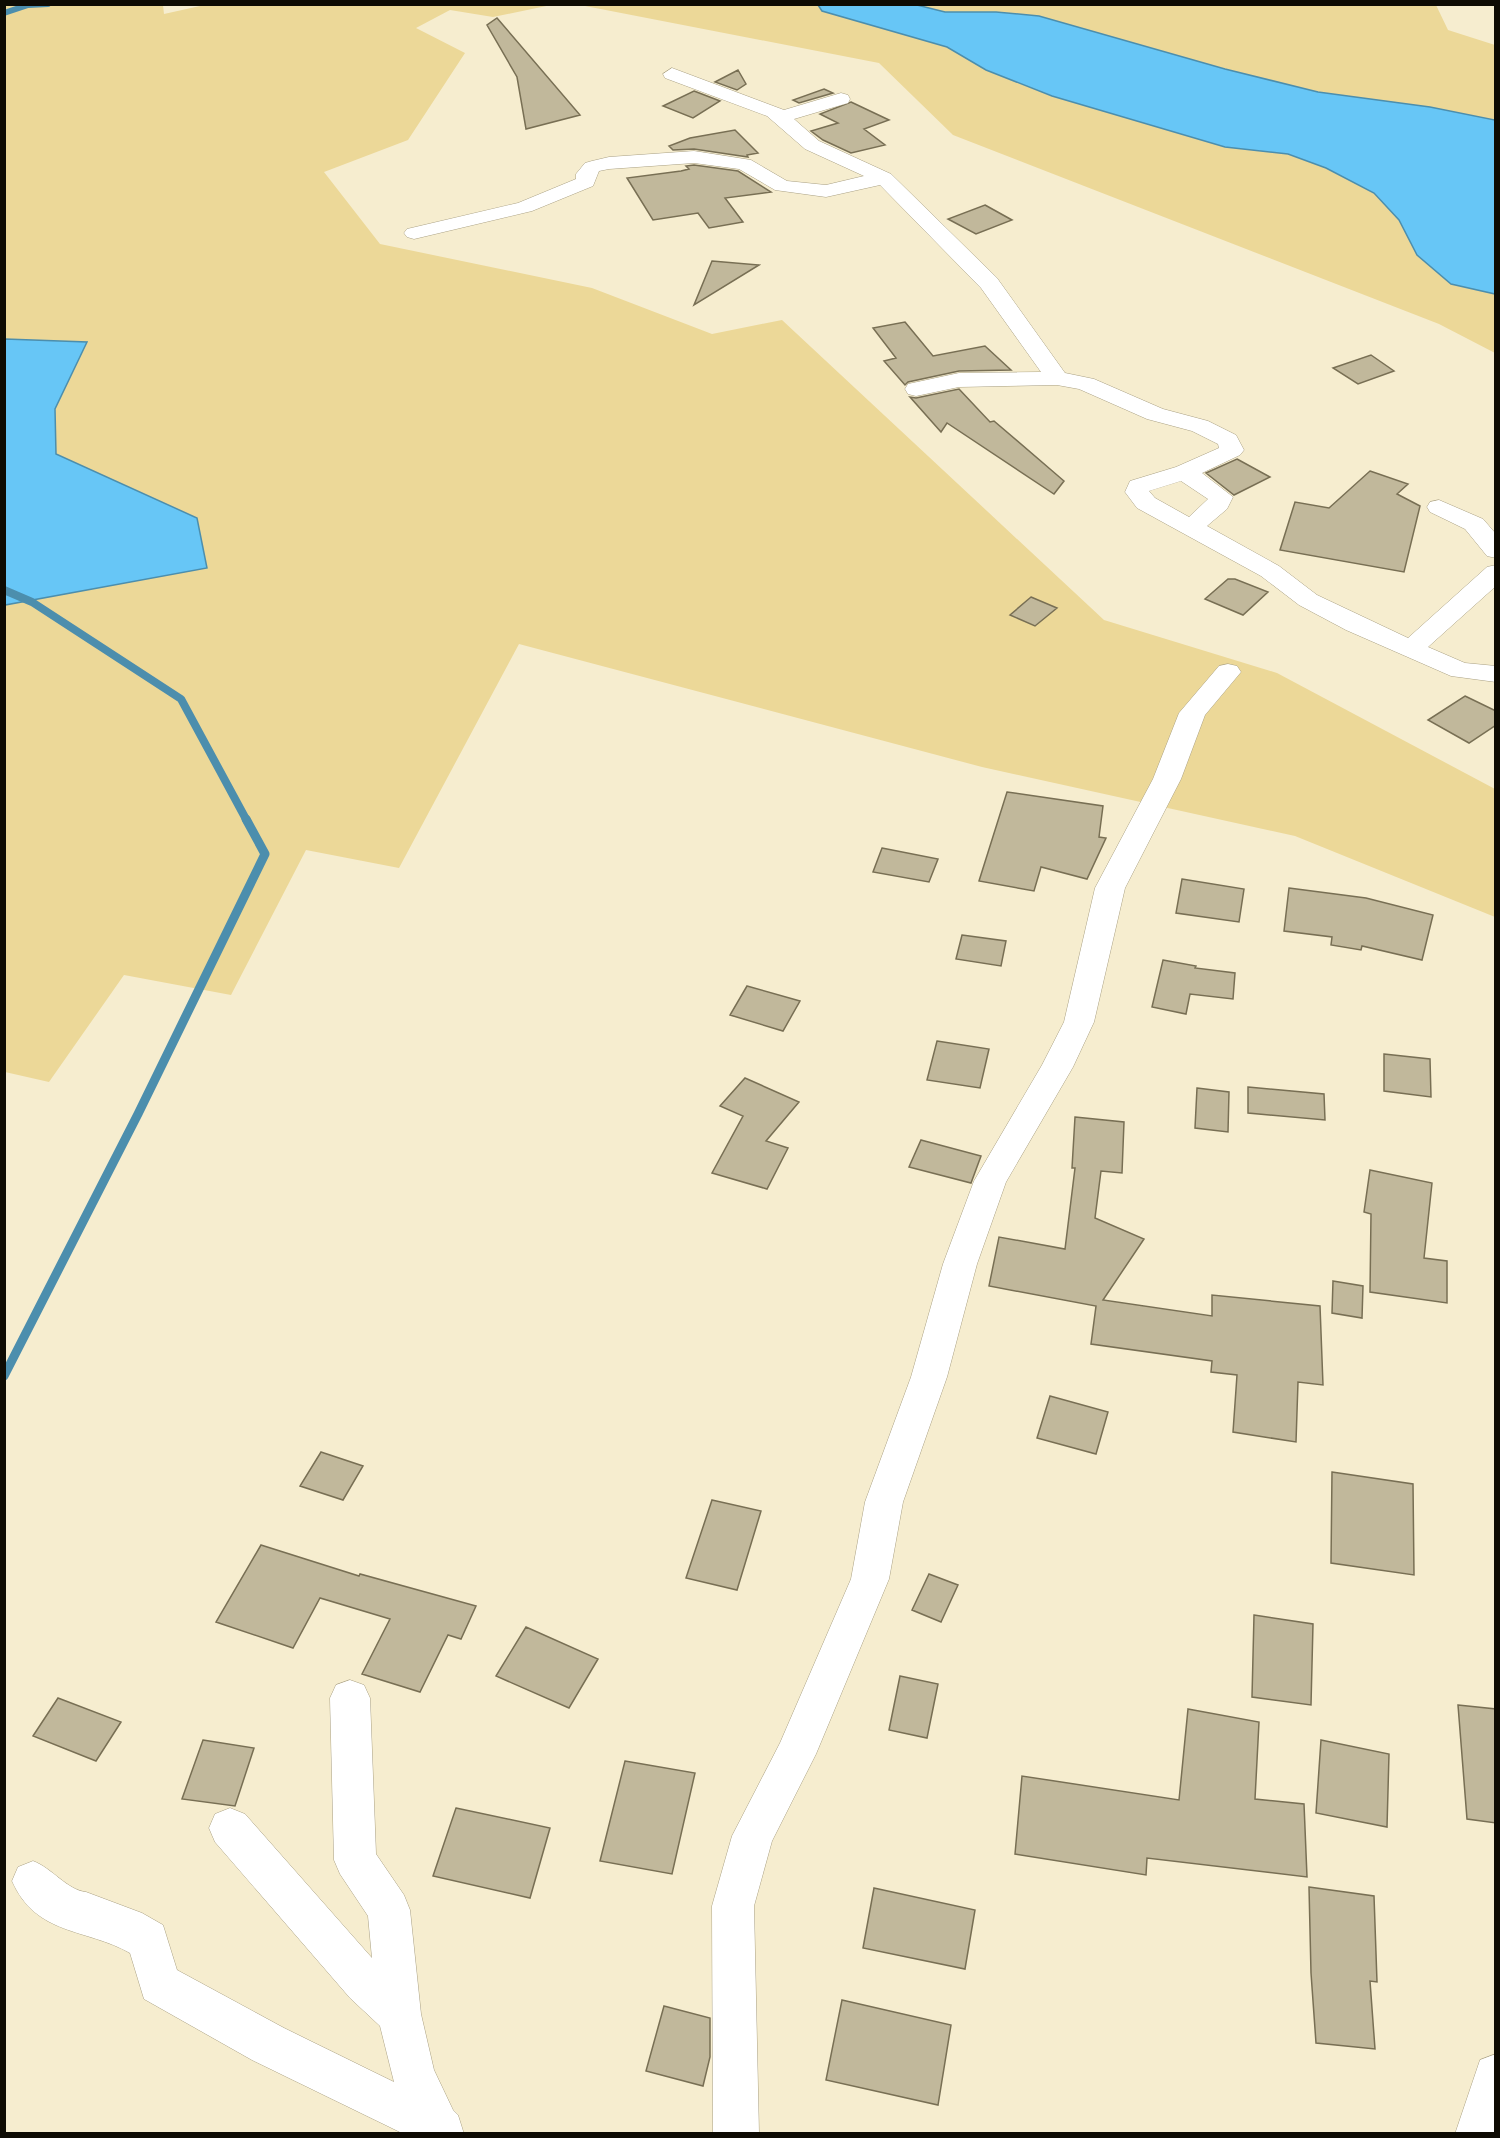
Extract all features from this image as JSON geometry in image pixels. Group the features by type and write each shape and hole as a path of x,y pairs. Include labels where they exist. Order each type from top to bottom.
{"street":[{"path":"672,74 739,97 782,117 797,134 812,145 884,178 989,283 1057,378"},
{"path":"782,117 841,99"},
{"path":"414,233 504,211 571,191 586,182 586,174 592,167 609,163 694,157 744,164 782,186 826,190 884,178"},
{"path":"916,389 959,380 1057,378 1086,384 1155,414 1200,426 1228,440 1232,450 1220,459 1138,486 1137,492 1146,503 1270,571 1308,600 1355,625 1460,670 1496,675"},
{"path":"1184,472 1221,497 1218,504 1190,528"},
{"path":"1439,507 1474,524 1496,551"},
{"path":"1412,648 1496,572"},
{"path":"736,2133 734,1905 753,1836 796,1754 870,1579 884,1502 929,1377 960,1264 990,1181 1057,1067 1079,1022 1110,888 1167,779 1192,713 1228,672"},
{"path":"350,1698 355,1860 388,1910 399,2014 413,2073 441,2130"},
{"path":"230,1828 365,1983 399,2014"},
{"path":"33,1881 67,1911 86,1913 127,1928 148,1940 159,1984 268,2044 441,2130"},
{"path":"1478,2133 1496,2076"}],"shaded area":[{"path":"209,4 551,5 493,17 450,10 416,28 465,53 408,140 324,172 380,244 592,288 712,334 782,320 1104,620 1277,673 1495,789 1495,917 1295,836 982,767 519,644 399,868 306,850 231,995 124,975 49,1082 5,1072 5,605 207,567 197,518 56,455 55,409 87,342 5,339 5,5 163,5 164,14"},
{"path":"580,5 818,5 822,11 947,47 986,70 1052,96 1225,147 1288,154 1326,168 1374,193 1399,220 1417,255 1451,284 1495,294 1495,353 1439,324 953,135 879,63"},
{"path":"917,5 1436,5 1448,30 1495,45 1495,120 1430,107 1318,92 1225,69 1039,16 996,12 945,12"}],"water":[{"path":"818,5 917,5 945,12 996,12 1039,16 1225,69 1318,92 1430,107 1495,120 1495,294 1451,284 1417,255 1399,220 1374,193 1326,168 1288,154 1225,147 1052,96 986,70 947,47 822,11"},
{"path":"5,339 87,342 55,409 56,454 197,518 207,568 5,605"}],"building":[{"path":"497,18 580,115 526,129 517,77 487,25"},
{"path":"738,70 746,84 737,90 715,82"},
{"path":"824,89 833,93 799,103 793,100"},
{"path":"694,91 720,101 693,118 663,106"},
{"path":"851,102 889,120 864,129 885,145 851,153 823,140 811,131 838,123 820,114"},
{"path":"735,130 758,153 747,155 748,157 694,149 673,150 669,146 690,138"},
{"path":"686,166 738,171 771,192 725,198 743,222 709,228 698,213 653,220 627,178 681,171 689,169"},
{"path":"985,205 1012,220 976,234 948,219"},
{"path":"712,261 759,265 694,305"},
{"path":"905,322 933,356 985,346 1011,370 959,371 908,382 905,385 884,361 896,358 873,328"},
{"path":"1371,355 1394,371 1358,384 1333,368"},
{"path":"959,389 990,422 994,421 1064,481 1054,494 947,423 941,432 910,397 916,398"},
{"path":"1237,459 1270,477 1234,495 1206,473"},
{"path":"1370,471 1408,484 1397,494 1420,506 1404,572 1280,550 1295,502 1329,508"},
{"path":"1228,579 1235,579 1268,592 1243,615 1205,599"},
{"path":"1031,597 1057,608 1035,626 1010,615"},
{"path":"1465,696 1496,711 1496,725 1469,743 1428,720"},
{"path":"1007,792 1103,806 1099,837 1106,838 1087,879 1041,867 1034,891 979,881"},
{"path":"882,848 938,859 929,882 873,872"},
{"path":"1182,879 1244,889 1239,922 1176,913"},
{"path":"1289,888 1366,898 1433,915 1422,960 1362,946 1361,950 1331,945 1332,937 1284,931"},
{"path":"962,935 1006,941 1001,966 956,959"},
{"path":"1163,960 1196,966 1195,968 1235,973 1233,999 1190,994 1186,1014 1152,1007"},
{"path":"747,986 800,1001 783,1031 730,1015"},
{"path":"937,1041 989,1049 980,1088 927,1080"},
{"path":"1384,1054 1430,1059 1431,1097 1384,1091"},
{"path":"745,1078 799,1102 766,1141 788,1148 767,1189 712,1173 743,1116 720,1106"},
{"path":"1248,1087 1324,1094 1325,1120 1248,1113"},
{"path":"1197,1088 1229,1092 1228,1132 1195,1128"},
{"path":"1075,1117 1124,1122 1122,1173 1101,1171 1095,1218 1144,1239 1103,1300 1212,1316 1212,1295 1320,1306 1323,1385 1298,1382 1296,1442 1233,1432 1237,1375 1211,1372 1212,1361 1091,1344 1096,1306 989,1286 999,1237 1065,1249 1075,1168 1072,1168"},
{"path":"921,1140 981,1156 971,1183 909,1167"},
{"path":"1370,1170 1432,1183 1424,1258 1447,1261 1447,1303 1370,1292 1371,1214 1364,1212"},
{"path":"1333,1281 1363,1286 1362,1318 1332,1313"},
{"path":"1050,1396 1108,1412 1096,1454 1037,1438"},
{"path":"321,1452 363,1466 343,1500 300,1486"},
{"path":"1332,1472 1413,1484 1414,1575 1331,1563"},
{"path":"712,1500 761,1511 737,1590 686,1578"},
{"path":"261,1545 359,1576 360,1574 476,1606 461,1639 448,1635 420,1692 362,1674 390,1619 320,1598 293,1648 216,1622"},
{"path":"929,1574 958,1585 941,1622 912,1610"},
{"path":"1254,1615 1313,1624 1311,1705 1252,1697"},
{"path":"526,1627 598,1659 569,1708 496,1676"},
{"path":"900,1676 938,1684 927,1738 889,1730"},
{"path":"58,1698 121,1722 96,1761 33,1736"},
{"path":"1458,1705 1496,1709 1496,1823 1467,1819"},
{"path":"1188,1709 1259,1722 1255,1799 1304,1804 1307,1877 1147,1858 1146,1875 1015,1854 1022,1776 1179,1800"},
{"path":"203,1740 254,1748 235,1806 182,1799"},
{"path":"1321,1740 1389,1754 1387,1827 1316,1813"},
{"path":"625,1761 695,1773 672,1874 600,1861"},
{"path":"456,1808 550,1828 530,1898 433,1876"},
{"path":"1309,1887 1374,1896 1377,1982 1370,1981 1375,2049 1316,2043 1311,1973"},
{"path":"874,1888 975,1910 965,1969 863,1948"},
{"path":"842,2000 951,2025 938,2105 826,2080"},
{"path":"664,2006 710,2018 710,2057 703,2086 646,2071"}],"waterway":[{"path":"4,13 28,5 48,4"},
{"path":"4,590 32,602 181,699 247,821"},
{"path":"4,1376 138,1114 265,854 246,819"}]}
